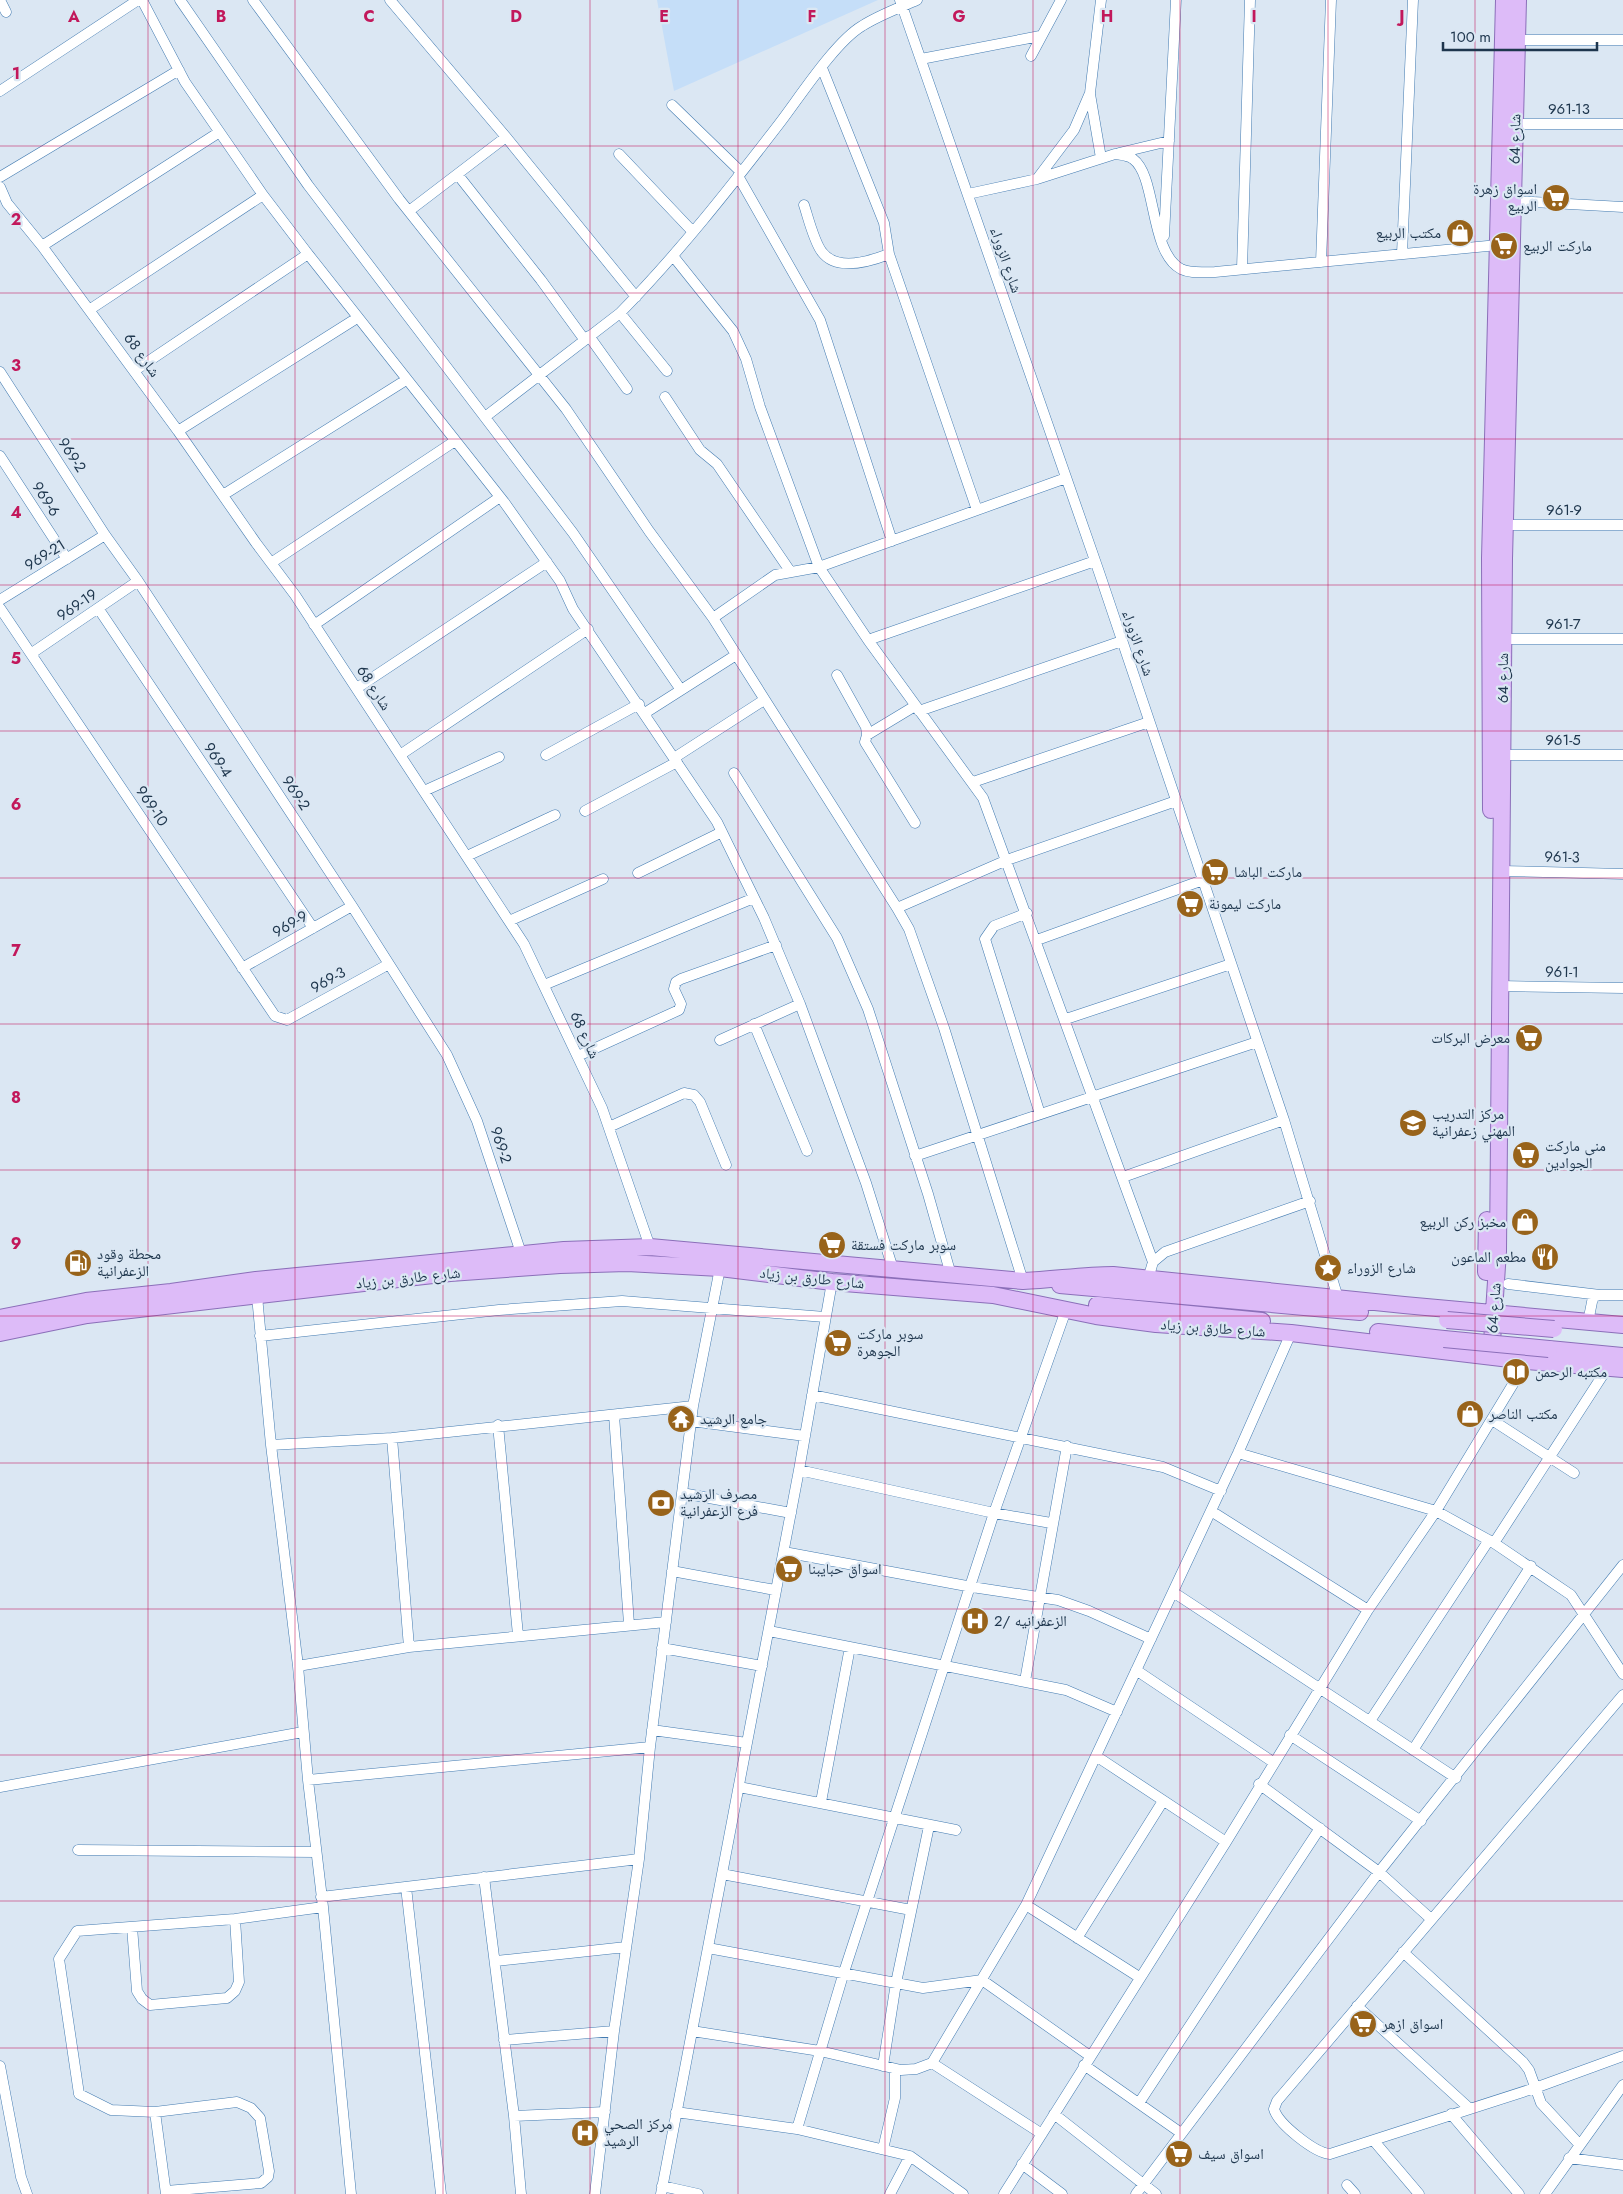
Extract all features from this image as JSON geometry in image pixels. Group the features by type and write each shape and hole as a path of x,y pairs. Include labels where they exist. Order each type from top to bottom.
{"main road":[{"name":"شارع 64","path":"1488,1312 1486,1259 1491,847 1490,558 1504,0"},
{"name":"شارع 64","path":"1485,1356 1488,1312 1498,1251 1505,525 1518,0"},
{"name":"شارع طارق بن زياد","path":"0,1318 86,1301 521,1253 650,1247 1023,1281 1113,1274 1623,1325"},
{"name":"شارع طارق بن زياد","path":"0,1333 87,1315 450,1272 627,1263 720,1268 832,1282 993,1295 1066,1310 1156,1324 1291,1333 1527,1361 1615,1368"},
{"path":"1023,1281 1623,1336"},
{"path":"993,1295 1623,1356"}],"street":[{"path":"0,0 6,12"},
{"path":"0,91 138,0"},
{"path":"142,0 179,70 218,133 357,318 500,497 547,562 560,581 573,609 639,704 722,832 776,945 800,1004 866,1183 893,1269"},
{"path":"180,0 308,185 578,541 681,690"},
{"path":"253,0 409,211 566,409 649,531 712,618 897,908 909,929 944,1028 1023,1281"},
{"path":"390,0 506,137 636,297"},
{"path":"485,417 620,313 636,297 673,256 839,46 861,26 901,3 917,0"},
{"path":"1031,56 1040,36 1061,0"},
{"path":"1101,0 1090,93 1101,158"},
{"path":"1163,246 1176,0"},
{"path":"1242,269 1250,0"},
{"path":"1321,262 1331,0"},
{"path":"1402,254 1413,0"},
{"name":"شارع الزوراء","path":"901,3 1095,561 1258,1042 1310,1201 1338,1298"},
{"path":"920,59 1040,36"},
{"path":"1517,40 1623,40"},
{"path":"822,68 884,223 889,254 978,510"},
{"path":"0,177 179,70"},
{"path":"1037,179 1074,130 1090,93"},
{"path":"672,105 739,174 820,320 892,541"},
{"name":"961-13","path":"1515,124 1623,124"},
{"path":"42,246 218,133"},
{"path":"409,211 506,137"},
{"path":"968,194 1037,179 1101,158 1169,141"},
{"path":"619,154 692,232"},
{"path":"1115,154 1133,159 1139,166 1163,246 1173,263 1187,272 1242,269 1498,245"},
{"path":"458,175 628,389"},
{"name":"شارع 68","path":"0,187 7,203 42,246 134,371 271,563 357,688 510,921 524,944 544,985 609,1127 650,1247"},
{"path":"89,310 263,195"},
{"path":"1513,201 1623,208"},
{"path":"804,205 822,253 833,260 847,264 873,261 889,254"},
{"path":"134,371 308,254"},
{"path":"673,256 733,331 746,359 760,407 819,567 868,640 983,798 1095,1097 1153,1262"},
{"path":"620,313 667,371"},
{"path":"178,431 357,318"},
{"name":"969-2","path":"0,372 105,535 138,581 352,906 451,1064 477,1120 521,1253"},
{"path":"223,495 406,380"},
{"path":"665,398 700,450 718,464 790,571"},
{"path":"271,563 455,441"},
{"name":"969-6","path":"0,456 66,559"},
{"path":"712,618 775,575 819,567 1066,478"},
{"path":"314,625 500,497"},
{"name":"961-9","path":"1505,525 1623,525"},
{"name":"969-21","path":"0,600 105,535"},
{"path":"868,640 1095,561"},
{"path":"357,688 547,562"},
{"name":"969-19","path":"32,653 138,581"},
{"name":"969-10","path":"0,608 242,968 275,1016 281,1020"},
{"name":"969-4","path":"98,608 313,928"},
{"path":"400,755 588,629"},
{"name":"961-7","path":"1504,639 1623,639"},
{"path":"915,823 865,742 868,735 917,709 1122,641"},
{"path":"645,713 736,655"},
{"path":"837,675 868,735"},
{"path":"585,811 676,760 764,700"},
{"path":"546,754 639,704"},
{"path":"973,782 1149,722"},
{"name":"961-5","path":"1502,754 1623,755"},
{"path":"424,791 499,757"},
{"path":"734,773 837,938 868,1009 951,1275"},
{"path":"897,908 1007,860 1176,801"},
{"path":"467,856 554,815"},
{"path":"638,873 722,832"},
{"name":"961-3","path":"1501,871 1623,874"},
{"path":"510,921 603,879"},
{"path":"1037,940 1203,880"},
{"path":"544,985 754,898"},
{"name":"969-9","path":"242,968 352,906"},
{"path":"1027,913 994,926 985,939 1040,1114"},
{"path":"578,1056 678,1010 681,1004 674,989 676,982 681,979 776,945"},
{"name":"969-3","path":"281,1020 287,1020 389,964"},
{"path":"1066,1019 1231,964"},
{"name":"961-1","path":"1500,986 1623,988"},
{"path":"720,1040 800,1004"},
{"path":"754,1024 807,1151"},
{"path":"915,1156 1258,1042"},
{"path":"609,1127 684,1093 694,1095 700,1102 726,1165"},
{"path":"1123,1177 1284,1120"},
{"path":"1148,1279 1153,1262 1165,1252 1310,1201"},
{"path":"595,2194 614,2031 639,1859 652,1730 693,1406 720,1268"},
{"path":"698,2194 661,2190 784,1552 832,1282"},
{"path":"1508,1284 1600,1295 1623,1295"},
{"path":"1588,1322 1590,1303 1593,1297 1600,1295"},
{"path":"257,1296 271,1445 298,1666 303,1732 351,2194"},
{"path":"260,1336 499,1310 622,1301 825,1317"},
{"path":"797,2129 844,1972 972,1587 994,1513 1023,1437 1066,1310"},
{"path":"692,2031 820,2051 895,2069 916,2069 932,2063 1026,1905 1221,1491 1291,1333"},
{"path":"1004,2194 1139,1977 1226,1842 1259,1784 1368,1610 1436,1511 1527,1361"},
{"path":"1370,1722 1550,1457 1615,1368"},
{"path":"812,1395 1162,1467 1221,1491"},
{"path":"271,1445 392,1438 498,1425 693,1406"},
{"path":"614,1414 629,1624"},
{"path":"1492,1420 1574,1472"},
{"path":"691,1421 805,1436"},
{"path":"498,1425 518,1635"},
{"path":"392,1438 409,1647"},
{"path":"1025,1681 1051,1523 1067,1446"},
{"path":"1238,1453 1436,1511 1492,1542 1564,1589 1577,1602 1583,1616 1623,1674"},
{"path":"799,1470 994,1513 1051,1523"},
{"path":"682,1493 791,1513"},
{"path":"1211,1511 1368,1610"},
{"path":"784,1552 972,1587 1058,1600 1089,1610 1151,1639"},
{"path":"1139,2190 1379,1872 1456,1778 1623,1565"},
{"path":"1413,1750 1531,1566"},
{"path":"672,1571 776,1590"},
{"path":"1173,1592 1456,1778"},
{"path":"298,1666 409,1647 629,1624 666,1622"},
{"path":"769,1631 1066,1690 1117,1712"},
{"path":"821,1802 850,1647"},
{"path":"662,1648 762,1666"},
{"path":"1136,1670 1273,1762"},
{"path":"1623,1695 1357,2006 1277,2101 1274,2109 1278,2118 1323,2154 1336,2153 1535,2088 1623,2056"},
{"path":"652,1730 747,1744"},
{"path":"0,1788 303,1732"},
{"path":"1290,1735 1421,1820"},
{"path":"308,1780 650,1747"},
{"path":"1096,1756 1226,1842"},
{"path":"1259,1784 1379,1872 1431,1919"},
{"path":"739,1787 956,1830"},
{"path":"1077,1938 1163,1801"},
{"path":"883,2066 896,1984 929,1826"},
{"path":"1139,2103 1320,1828"},
{"path":"78,1850 316,1852"},
{"path":"155,2112 166,2192 261,2183 268,2178 269,2170 260,2118 251,2108 238,2102 155,2112 111,2110 79,2094 58,1959 77,1931 235,1919 406,1886 639,1859"},
{"path":"722,1874 911,1910"},
{"path":"484,1877 496,1960 521,2194"},
{"path":"406,1886 440,2194"},
{"path":"1026,1905 1139,1977"},
{"path":"132,1927 137,1991 142,1999 150,2005 227,1998 235,1991 239,1982 235,1919"},
{"path":"496,1960 626,1947"},
{"path":"708,1948 923,1988 982,1980 1139,2103 1181,2133"},
{"path":"1403,1952 1524,2062 1529,2070 1541,2103 1579,2144"},
{"path":"1357,2006 1469,2108"},
{"path":"504,2040 614,2031"},
{"path":"932,2063 1042,2134"},
{"path":"0,2067 21,2177 27,2194"},
{"path":"883,2149 895,2098 895,2069"},
{"path":"1545,2194 1623,2085"},
{"path":"514,2116 604,2112"},
{"path":"676,2112 797,2129 910,2156 963,2194"},
{"path":"1054,2114 1139,2190 1156,2194"},
{"path":"1451,2114 1519,2194"},
{"path":"1374,2141 1419,2194"},
{"path":"890,2194 910,2156"},
{"path":"1569,2158 1623,2165"},
{"path":"1022,2164 1062,2194"},
{"path":"1347,2185 1355,2194"}],"shaded area":[{"path":"657,0 878,0 674,91"}],"place":[{"name":"اسواق زهرة الربيع","path":"1556,198"},
{"name":"مكتب الربيع","path":"1460,233"},
{"name":"ماركت الربيع","path":"1504,246"},
{"name":"ماركت الباشا","path":"1215,872"},
{"name":"ماركت ليمونة","path":"1190,904"},
{"name":"معرض البركات","path":"1529,1038"},
{"name":"مركز التدريب المهني زعفرانية","path":"1413,1123"},
{"name":"مني ماركت الجوادين","path":"1526,1155"},
{"name":"مخبز ركن الربيع","path":"1525,1222"},
{"name":"سوبر ماركت فستقة","path":"832,1245"},
{"name":"مطعم الماعون","path":"1545,1257"},
{"name":"محطة وقود الزعفرانية","path":"78,1263"},
{"name":"شارع الزوراء","path":"1328,1268"},
{"name":"سوبر ماركت الجوهرة","path":"838,1343"},
{"name":"مكتبه الرحمن","path":"1516,1372"},
{"name":"مكتب الناصر","path":"1470,1414"},
{"name":"جامع الرشيد","path":"681,1419"},
{"name":"مصرف الرشيد فرع الزعفرانية","path":"661,1503"},
{"name":"اسواق حبايبنا","path":"789,1569"},
{"name":"الزعفرانيه /2","path":"975,1621"},
{"name":"اسواق ازهر","path":"1363,2024"},
{"name":"مركز الصحي الرشيد","path":"585,2133"},
{"name":"اسواق سيف","path":"1179,2154"}]}
